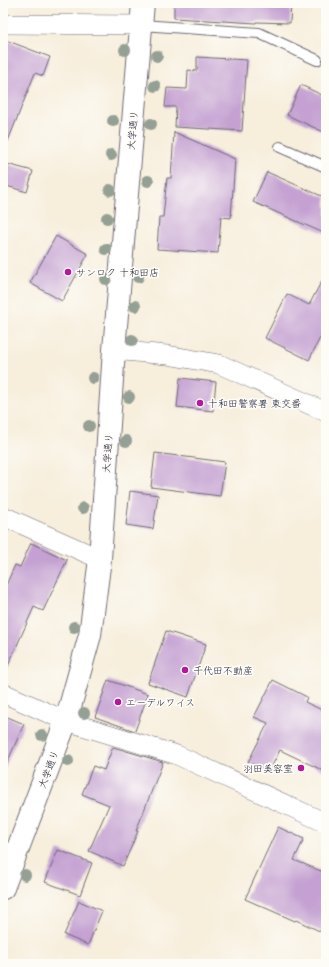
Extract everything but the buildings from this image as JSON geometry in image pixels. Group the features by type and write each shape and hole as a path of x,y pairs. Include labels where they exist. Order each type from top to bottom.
{"street":[{"name":"大学通り","path":"3,888 66,721 90,635 100,559 114,350 143,3"},
{"path":"3,24 141,25"},
{"path":"114,350 167,355 219,364 326,412"},
{"path":"3,516 100,559"},
{"path":"3,693 66,721 177,755 326,823"}],"lane":[{"path":"141,25 259,33 317,60"},
{"path":"280,147 326,167"}],"place":[{"name":"サンロク 十和田店","path":"68,272"},
{"name":"十和田警察署 東交番","path":"200,403"},
{"name":"千代田不動産","path":"185,670"},
{"name":"エーデルワイス","path":"118,702"},
{"name":"羽田美容室","path":"301,768"}]}
